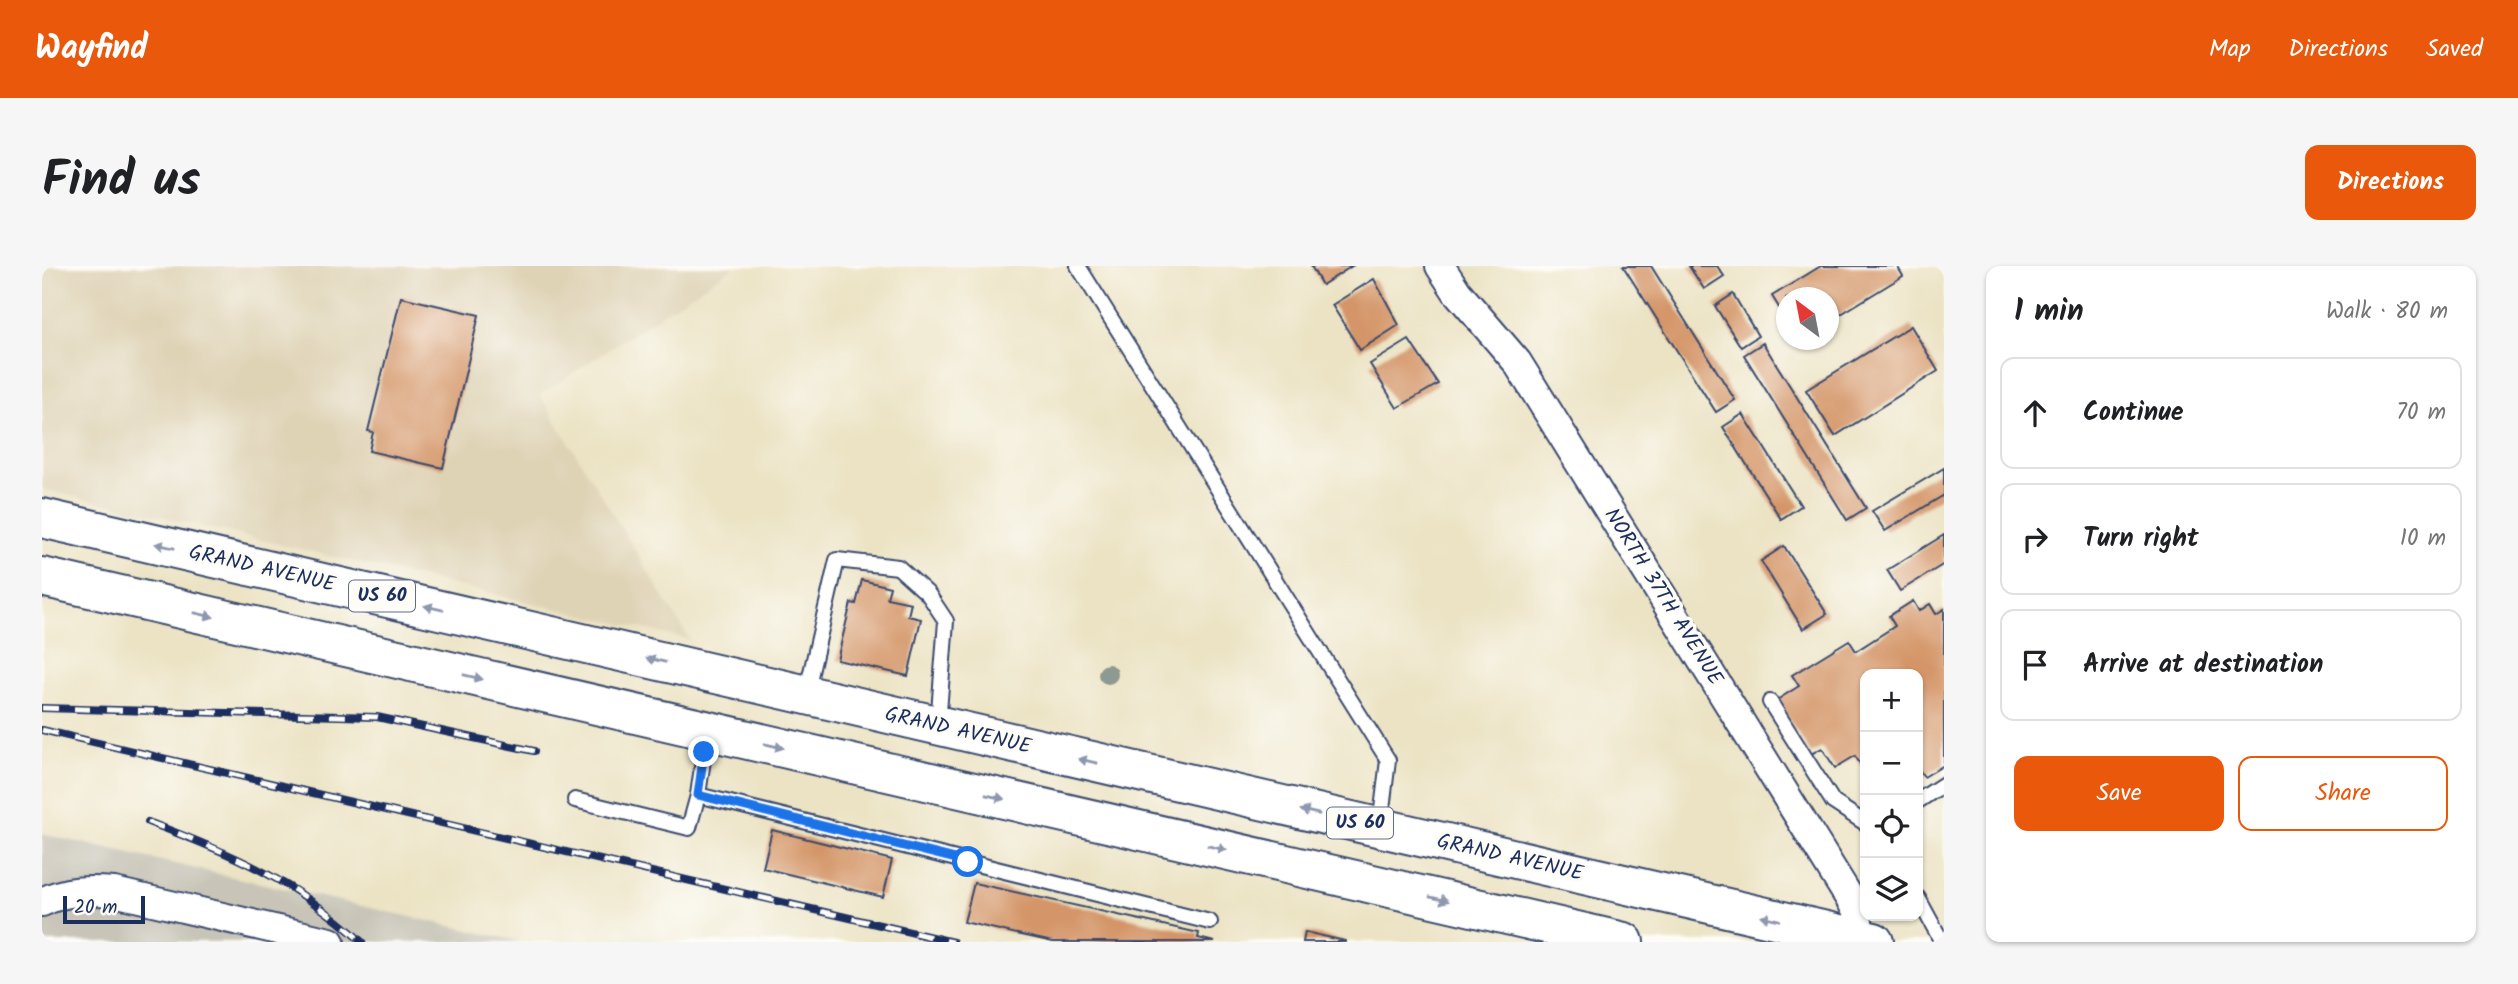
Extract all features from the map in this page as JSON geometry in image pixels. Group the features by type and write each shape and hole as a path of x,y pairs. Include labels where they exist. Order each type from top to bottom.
{"highway":[{"name":"GRAND AVENUE","path":"42,518 1865,941"},
{"path":"42,577 1624,942"},
{"path":"707,731 722,675"}],"street":[{"name":"NORTH 37TH AVENUE","path":"1440,266 1457,292 1517,362 1857,911 1865,941"},
{"path":"42,902 59,894 87,890 114,892 330,942"}],"lane":[{"path":"1078,266 1388,760 1379,828"},
{"path":"805,695 837,561 898,567 928,594 946,621 938,726"},
{"path":"1770,702 1833,802 1860,820"},
{"path":"575,800 689,828 698,795 707,731"},
{"path":"1923,798 1944,784"},
{"path":"698,795 1210,922"},
{"path":"1923,907 1942,942"}],"shaded area":[{"path":"42,266 735,266 540,395 690,640 42,489"},
{"path":"42,834 522,942 42,942"}],"building":[{"path":"1311,266 1352,266 1322,285"},
{"path":"1623,266 1651,266 1735,400 1716,412"},
{"path":"1689,266 1717,266 1724,276 1704,289"},
{"path":"1821,266 1897,266 1903,276 1839,315 1839,287 1787,287"},
{"path":"1374,279 1399,325 1360,350 1332,305"},
{"path":"1733,294 1758,336 1741,347 1715,306"},
{"path":"401,297 479,315 443,468 369,451 373,432 368,431"},
{"path":"1911,326 1938,371 1835,436 1806,390"},
{"path":"1409,340 1438,384 1397,408 1370,364"},
{"path":"1763,343 1866,508 1847,520 1744,355"},
{"path":"1743,414 1801,506 1781,519 1723,427"},
{"path":"1944,468 1944,495 1885,531 1872,511"},
{"path":"1944,535 1944,564 1900,591 1887,570"},
{"path":"1784,546 1827,614 1803,629 1761,561"},
{"path":"862,580 890,587 887,598 911,603 908,616 921,619 908,676 837,660 851,603 856,604"},
{"path":"1913,601 1919,611 1930,604 1936,614 1944,609 1944,765 1924,777 1923,669 1860,669 1860,764 1855,756 1835,768 1822,748 1811,754 1777,700 1799,686 1792,675 1849,640 1856,651 1895,626 1889,616"},
{"path":"772,830 892,860 883,897 763,868"},
{"path":"974,883 1199,933 1198,938 1215,942 1053,942 964,922"},
{"path":"1305,932 1345,941 1345,942 1303,942"}],"railway":[{"path":"42,708 377,717 534,751"},
{"path":"42,730 953,942"},
{"path":"148,822 207,845 287,885 362,942"}],"route":[{"path":"704,752 698,795 968,862"}]}
